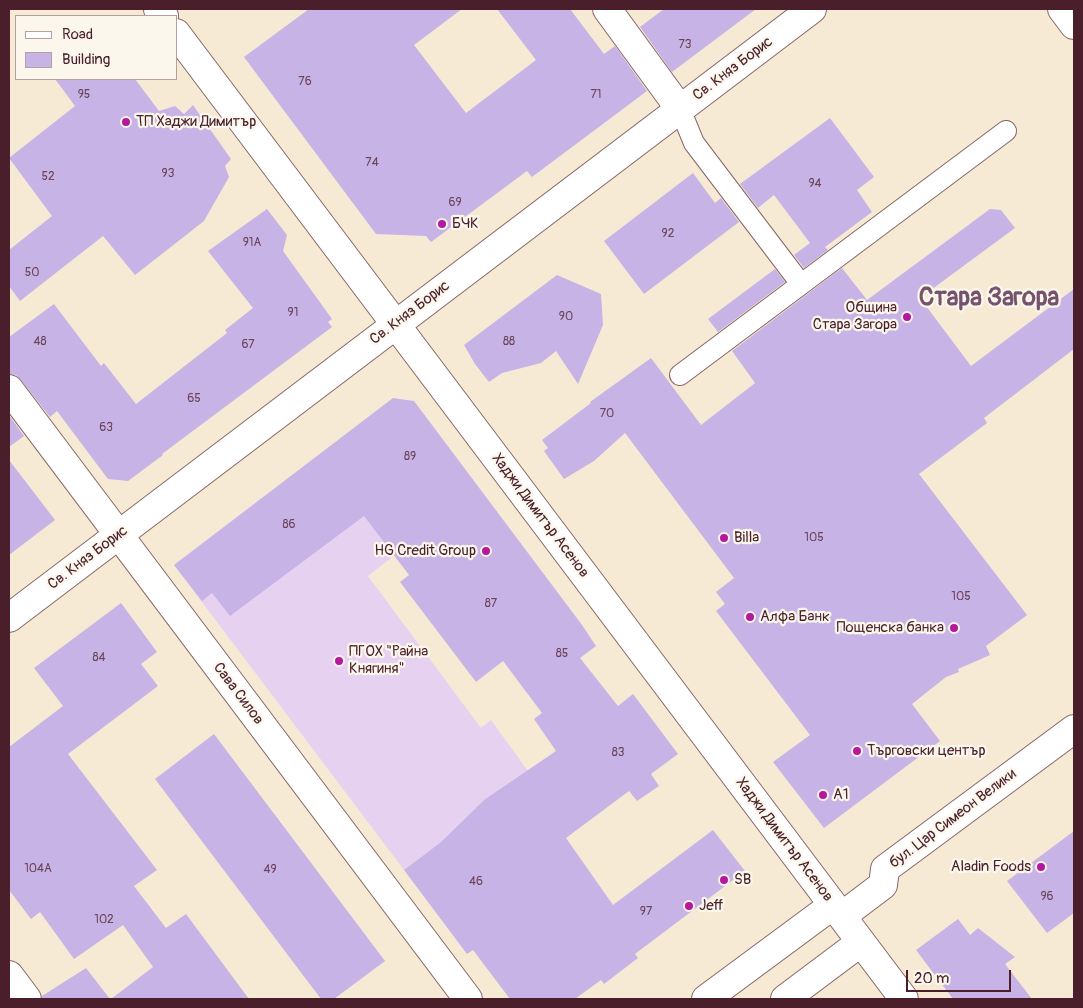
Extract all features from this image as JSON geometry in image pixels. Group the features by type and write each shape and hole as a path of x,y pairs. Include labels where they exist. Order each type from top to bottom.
{"street":[{"path":"607,9 680,109"},
{"name":"Св. Княз Борис","path":"9,618 812,9"},
{"path":"1062,9 1074,25"},
{"name":"Хаджи Димитър Асенов","path":"178,36 904,999"},
{"name":"Сава Силов","path":"9,389 468,999"},
{"name":"бул. Цар Симеон Велики","path":"706,999 837,910 883,885 885,870 1074,729"},
{"path":"784,999 861,942"},
{"path":"9,975 27,999"}],"lane":[{"path":"680,109 694,143 801,284"},
{"path":"680,374 1006,131"}],"shaded area":[{"name":"ПГОХ \"Райна Княгиня\"","path":"347,434 422,534 368,576 481,728 491,720 528,771 482,802 441,842 404,870 174,565"}],"building":[{"path":"309,9 462,9 414,45 466,113 536,60 497,9 570,9 604,54 615,46 647,91 532,177 527,171 431,242 426,236 376,234 244,57"},
{"path":"664,9 756,9 672,72 640,27"},
{"path":"56,80 136,80 159,111 175,106 184,114 193,105 231,159 225,166 229,177 204,221 135,275 103,236 20,301 9,286 9,250 52,216 9,158 75,106"},
{"path":"830,118 874,177 857,190 872,212 825,247 828,250 804,268 794,255 810,243 774,195 758,208 740,184"},
{"path":"693,173 715,203 721,198 739,222 644,294 604,241"},
{"path":"267,209 287,235 283,251 332,319 328,322 332,327 128,481 108,479 57,411 50,417 21,380 16,375 9,374 9,337 54,304 101,366 104,363 136,404 227,333 225,330 253,308 208,251"},
{"path":"990,209 1001,210 1015,228 920,298 971,366 1074,289 1074,349 984,418 987,423 919,474 1027,615 986,646 990,655 958,669 959,672 946,677 912,704 940,741 824,828 773,762 810,735 716,611 725,604 716,592 734,578 625,433 594,461 564,479 544,451 548,448 542,440 590,402 651,358 701,425 755,383 732,351 842,268 867,300"},
{"path":"775,269 785,282 718,332 708,319"},
{"path":"557,275 601,294 603,325 578,384 556,351 541,363 502,373 489,382 475,364 464,345"},
{"path":"393,398 414,401 582,625 596,646 580,658 618,706 633,694 678,754 651,774 659,786 637,801 629,791 566,838 613,905 713,830 745,871 635,954 638,958 604,984 601,980 575,999 510,999 473,950 467,954 404,870 441,842 484,800 556,751 534,719 542,713 503,661 476,682 400,582 409,575 364,516 230,616 212,593 202,601 174,565"},
{"path":"9,415 24,436 9,447"},
{"path":"9,460 55,520 9,555"},
{"path":"121,603 157,652 141,664 158,686 68,754 157,870 134,886 166,928 186,914 249,999 111,999 153,967 123,925 74,959 40,912 31,919 9,890 9,747 63,706 34,668"},
{"path":"214,734 385,961 334,999 321,999 155,779"},
{"path":"1074,831 1074,913 1047,933 1007,881"},
{"path":"958,919 970,935 978,928 1015,957 1005,964 1032,999 953,999 916,950"},
{"path":"86,968 110,999 42,999 42,996"}],"place":[{"name":"ТП Хаджи Димитър","path":"126,122"},
{"name":"БЧК","path":"442,224"},
{"name":"Община Стара Загора","path":"907,317"},
{"name":"Billa","path":"724,538"},
{"name":"HG Credit Group","path":"486,551"},
{"name":"Алфа Банк","path":"750,617"},
{"name":"Пощенска банка","path":"954,628"},
{"name":"ПГОХ \"Райна Княгиня\"","path":"339,661"},
{"name":"Търговски център","path":"857,751"},
{"name":"A1","path":"823,795"},
{"name":"Aladin Foods","path":"1041,867"},
{"name":"SB","path":"724,880"},
{"name":"Jeff","path":"689,906"}],"district":[{"name":"Стара Загора","path":"989,299"}]}
